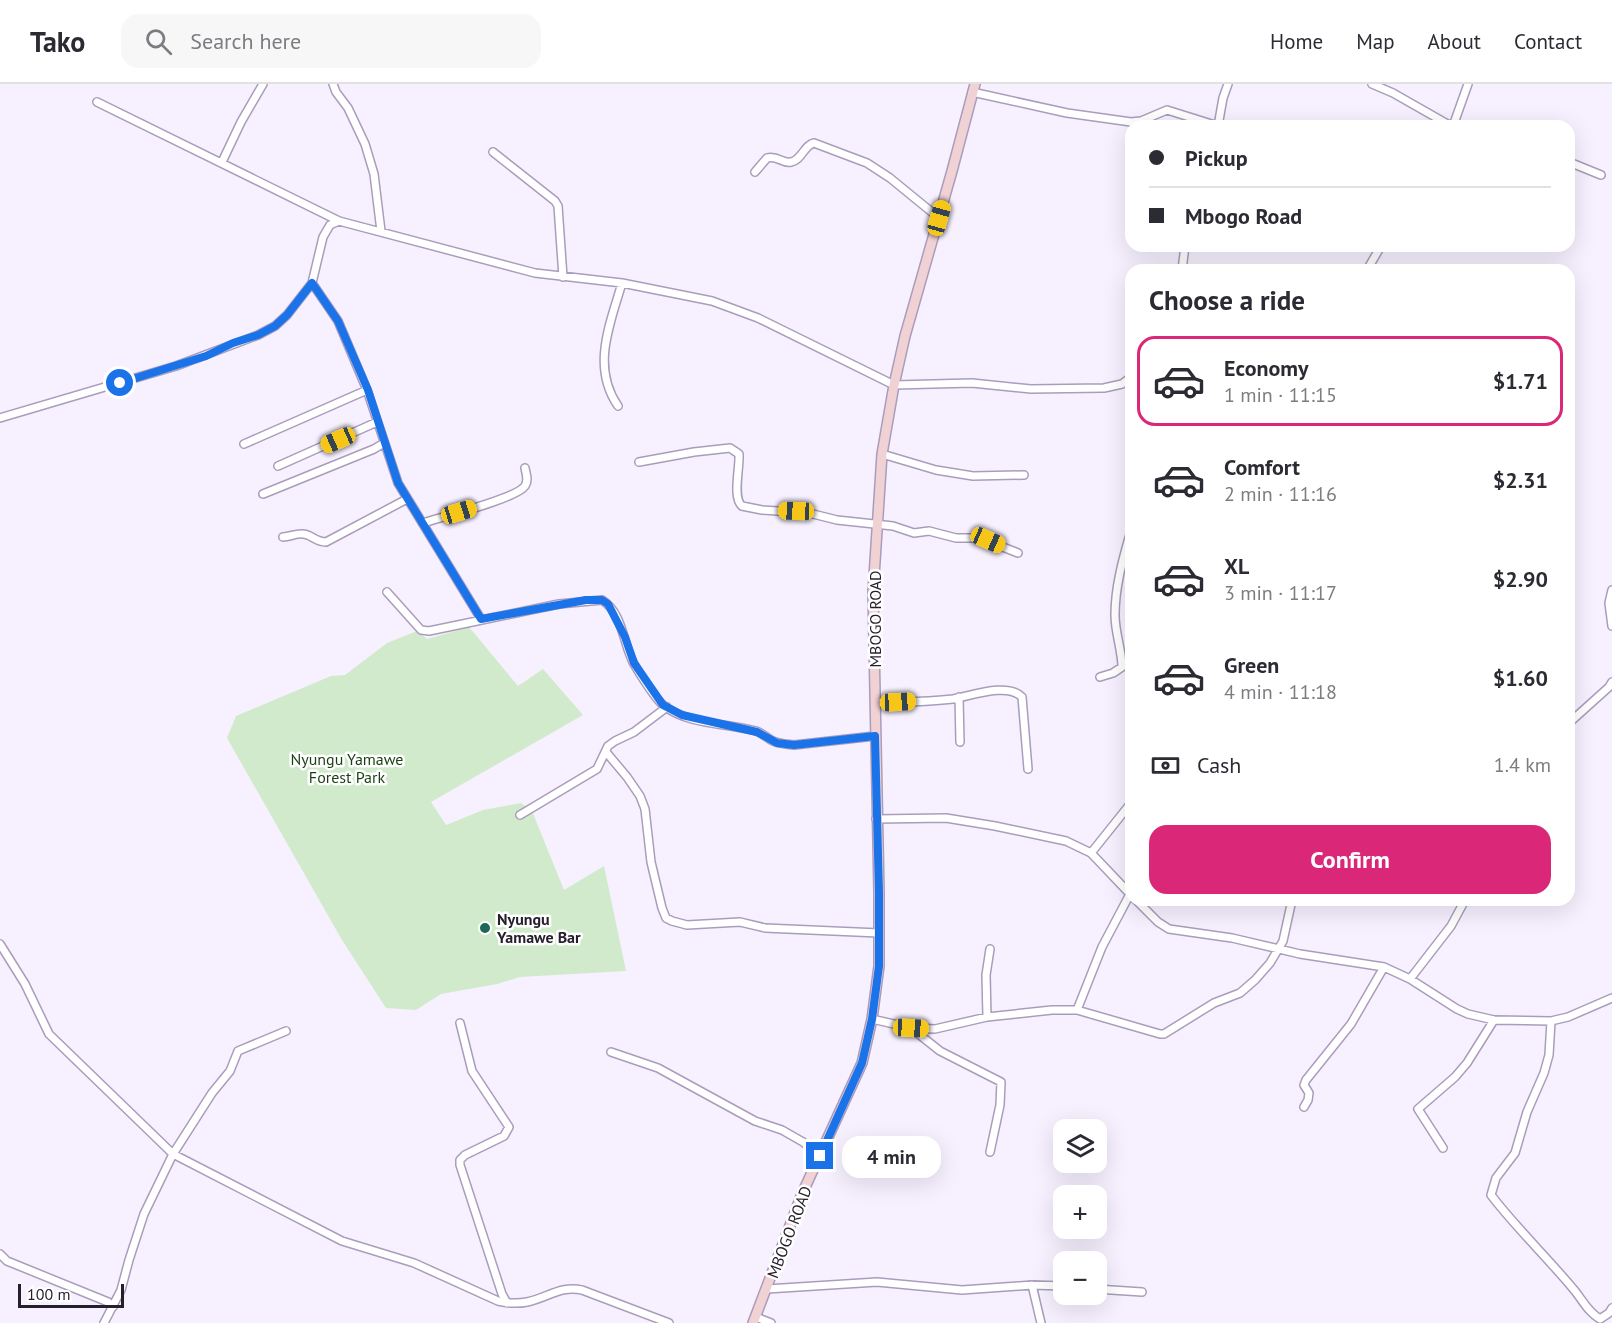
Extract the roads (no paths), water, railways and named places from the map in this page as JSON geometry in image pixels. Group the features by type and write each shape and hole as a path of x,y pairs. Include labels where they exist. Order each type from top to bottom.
{"main road":[{"name":"MBOGO ROAD","path":"755,1320 802,1194 862,1063 872,1019 879,966 873,592 882,454 905,336 973,88"}],"street":[{"path":"222,162 263,84"},
{"path":"333,84 336,93 348,108 365,144 374,174 381,231"},
{"path":"1219,120 1228,84"},
{"path":"1372,84 1441,120"},
{"path":"1454,120 1468,84"},
{"path":"973,88 1067,113 1125,121"},
{"path":"97,102 339,221 535,273 622,283 689,295 733,308 830,352 894,385 972,383 1058,390 1104,388 1125,382"},
{"path":"1143,120 1167,110 1199,120"},
{"path":"755,172 767,158 777,157 786,162 796,160 807,145 814,143 867,163 890,178 939,218"},
{"path":"493,152 555,201 558,206 563,278"},
{"path":"1575,164 1601,175"},
{"path":"0,418 176,366 258,335 275,326 287,315 312,283 323,237 330,225 339,221"},
{"path":"312,283 338,321 368,390 398,483 481,619"},
{"path":"618,406 609,392 605,377 604,347 622,283"},
{"path":"244,444 368,390"},
{"path":"278,466 377,422"},
{"path":"263,494 384,443"},
{"path":"639,462 730,448 739,454 740,466 736,498 738,504 742,506 762,510 803,512 837,520 893,526 914,533 929,531 956,538 988,540 1018,553"},
{"path":"882,454 936,470 1000,477 1024,476"},
{"path":"423,523 500,500 517,492 526,483 525,468"},
{"path":"283,537 291,538 300,533 318,542 326,542 407,499"},
{"path":"1100,677 1122,667 1114,615 1125,556"},
{"path":"1612,590 1609,603 1612,626"},
{"path":"387,592 424,631 586,600 604,601 616,617 634,663 660,701 682,715 757,732 783,744 794,745 875,736"},
{"path":"1575,718 1610,687 1612,682"},
{"path":"876,703 959,698 986,692 1021,695 1028,769"},
{"path":"959,698 960,742"},
{"path":"520,815 597,769 615,741 634,732 667,707"},
{"path":"606,752 627,777 640,796 645,809 651,862 666,918 687,925 740,922 765,928 879,933"},
{"path":"1091,853 1125,810"},
{"path":"876,819 946,818 1060,840 1091,853 1125,889"},
{"path":"1077,1010 1102,947 1127,906"},
{"path":"1141,906 1158,922 1170,929 1232,938 1300,954 1384,967 1410,979 1457,1009 1494,1020 1551,1021 1568,1017 1612,998"},
{"path":"872,1019 911,1028 935,1029 987,1017 1052,1010 1077,1010 1135,1028 1164,1034 1202,1010 1246,989 1258,977 1279,948 1288,923 1291,906"},
{"path":"1410,979 1450,926 1462,906"},
{"path":"0,944 25,984 49,1034 173,1154 342,1241 414,1263 498,1301 526,1302 552,1292 568,1288 578,1289 669,1323"},
{"path":"987,1017 986,975 990,949"},
{"path":"1304,1107 1309,1093 1304,1085 1306,1080 1351,1024 1384,967"},
{"path":"1443,1148 1418,1108 1455,1077 1467,1063 1494,1020"},
{"path":"1551,1021 1549,1055 1544,1073 1527,1112 1515,1152 1496,1178 1491,1195 1512,1223 1576,1292 1591,1313 1600,1319 1612,1308"},
{"path":"460,1023 472,1071 509,1127 504,1136 465,1155 460,1160 502,1294 507,1303"},
{"path":"911,1028 940,1051 1001,1082 1000,1105 990,1152"},
{"path":"104,1323 121,1290 144,1214 173,1154 212,1094 230,1071 238,1051 286,1031"},
{"path":"611,1052 658,1068 755,1121 782,1130 803,1142 820,1156"},
{"path":"0,1254 7,1261 108,1302 113,1307"},
{"path":"767,1289 877,1282 962,1290 1053,1286"},
{"path":"1032,1285 1041,1323"},
{"path":"1107,1290 1142,1292"},
{"path":"755,1320 771,1323"}],"place":[{"name":"Nyungu Yamawe Bar","path":"485,928"}],"park label":[{"name":"Nyungu Yamawe Forest Park","path":"347,768"}]}
